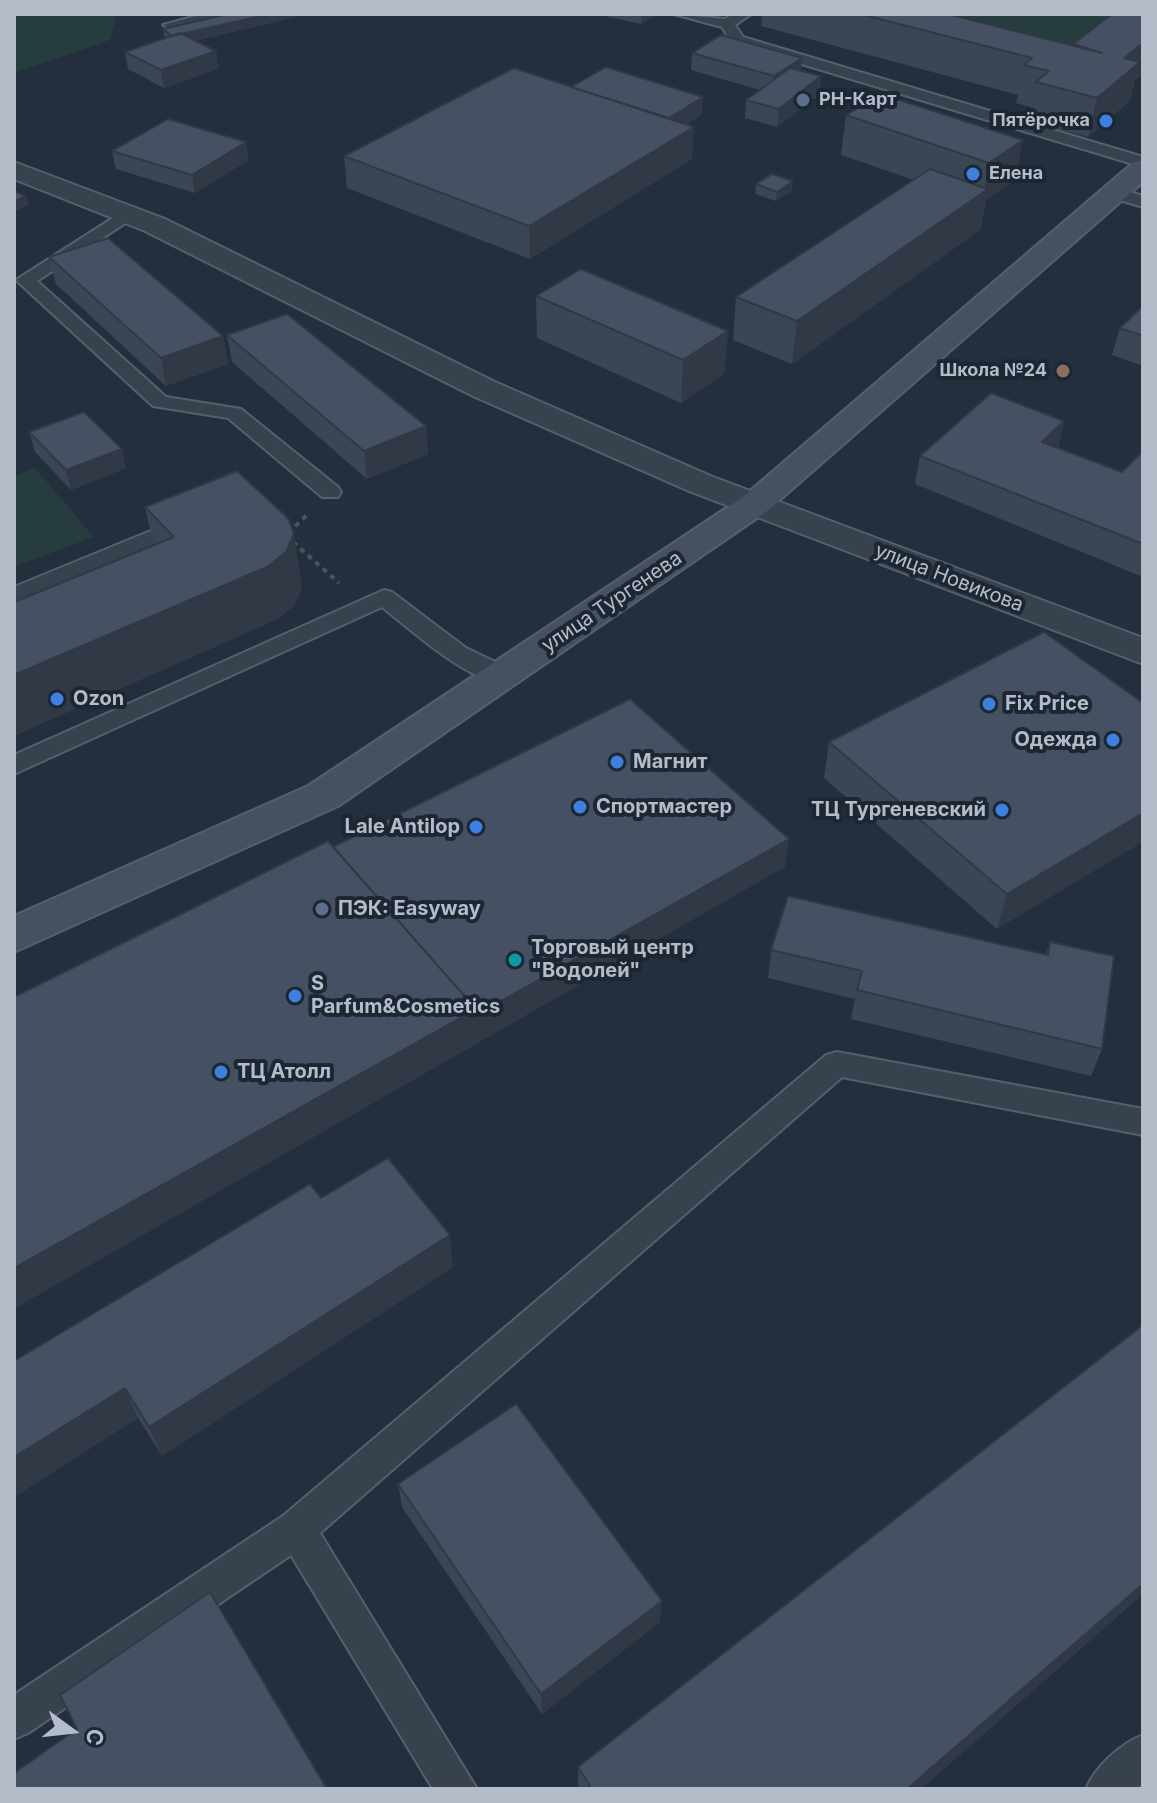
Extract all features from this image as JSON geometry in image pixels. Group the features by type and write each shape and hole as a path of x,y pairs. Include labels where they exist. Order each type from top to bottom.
{"main road":[{"name":"улица Тургенева","path":"18,925 323,796 503,676 755,504 1129,197 1143,168"}],"street":[{"name":"улица Новикова","path":"14,170 127,214 484,389 755,504 1143,652"}],"lane":[{"path":"170,25 226,14"},
{"path":"681,14 727,24 744,14"},
{"path":"727,24 737,40 1143,162"},
{"path":"127,214 25,280 160,402 234,413 330,492"},
{"path":"14,596 201,517"},
{"path":"14,765 384,597 457,654 503,676"},
{"path":"14,1719 296,1529 837,1064 1143,1122"},
{"path":"296,1529 456,1789"},
{"path":"1107,1789 1143,1755"}],"path":[{"path":"275,527 364,606"}],"green space":[{"path":"14,14 113,14 116,18 110,40 14,73"},
{"path":"903,14 1124,14 1055,66"},
{"path":"35,468 94,537 14,567 14,476"}],"building":[{"path":"228,14 270,14 172,36 163,29"},
{"path":"860,14 948,14 1102,53 1073,44 1112,14 1143,14 1143,43 1124,58 1140,62 1097,98 1036,82 1049,71 1024,65 1032,58"},
{"path":"180,33 216,51 161,70 125,52"},
{"path":"721,35 802,58 774,76 692,53"},
{"path":"606,67 703,97 669,118 571,87"},
{"path":"514,68 694,127 529,226 344,156"},
{"path":"790,68 821,76 779,109 746,100"},
{"path":"881,94 1023,140 989,163 846,115"},
{"path":"168,119 246,142 192,175 112,151"},
{"path":"930,169 988,189 797,321 736,297"},
{"path":"772,174 793,181 777,192 756,184"},
{"path":"14,191 26,196 14,202"},
{"path":"108,238 223,336 161,358 49,257"},
{"path":"581,269 728,331 683,360 536,296"},
{"path":"1143,306 1143,336 1120,328"},
{"path":"287,314 426,426 364,451 227,335"},
{"path":"991,393 1064,421 1042,442 1122,472 1143,451 1143,544 920,456"},
{"path":"84,412 122,449 66,470 29,432"},
{"path":"237,471 288,518 294,534 286,552 267,567 14,675 14,602 174,537 145,507"},
{"name":"ТЦ Тургеневский","path":"1044,632 1143,703 1143,813 1007,894 829,742"},
{"name":"Торговый центр \"Водолей\"","path":"630,699 789,839 476,1015 476,1009 333,847"},
{"name":"ТЦ Атолл","path":"328,841 476,1009 14,1268 14,997"},
{"path":"788,896 1048,955 1050,942 1114,956 1102,1049 857,990 862,971 771,950"},
{"path":"388,1158 450,1235 149,1427 125,1388 14,1457 14,1361 310,1184 321,1198"},
{"path":"1143,1325 1143,1584 907,1789 592,1789 578,1767"},
{"path":"516,1404 662,1601 541,1694 398,1484"},
{"path":"210,1592 327,1789 16,1789 14,1773 77,1729 60,1695"}],"place":[{"name":"РН-Карт","path":"803,100"},
{"name":"Пятёрочка","path":"1106,121"},
{"name":"Елена","path":"973,174"},
{"name":"Школа №24","path":"1063,371"},
{"name":"Ozon","path":"57,699"},
{"name":"Fix Price","path":"989,704"},
{"name":"Одежда","path":"1113,740"},
{"name":"Магнит","path":"617,762"},
{"name":"Спортмастер","path":"580,807"},
{"name":"ТЦ Тургеневский","path":"1002,810"},
{"name":"Lale Antilop","path":"476,827"},
{"name":"ПЭК: Easyway","path":"322,909"},
{"name":"Торговый центр \"Водолей\"","path":"515,960"},
{"name":"S Parfum&Cosmetics","path":"295,996"},
{"name":"ТЦ Атолл","path":"221,1072"}]}
